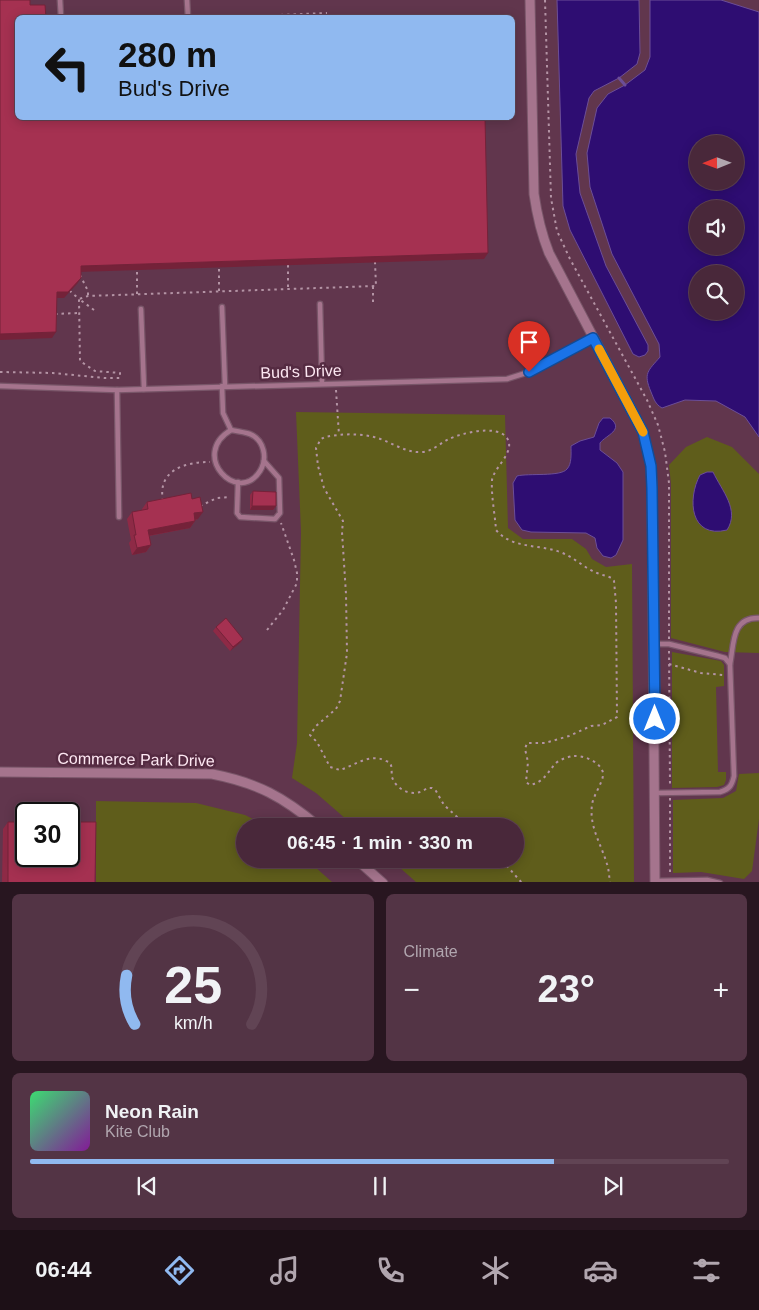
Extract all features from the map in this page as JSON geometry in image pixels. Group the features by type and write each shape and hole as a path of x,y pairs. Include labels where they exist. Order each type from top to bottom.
{"street":[{"path":"530,0 534,194 541,235 643,432 648,450 652,488 655,882"},
{"name":"Commerce Park Drive","path":"0,772 212,774 233,778 263,788 288,802 308,818"},
{"path":"367,868 383,882"}],"lane":[{"path":"60,0 61,15"},
{"path":"187,0 188,15"},
{"path":"320,304 322,383"},
{"path":"222,307 223,413 231,430"},
{"path":"141,309 144,389"},
{"name":"Bud's Drive","path":"0,386 117,390 517,377 593,338"},
{"path":"117,390 119,517"},
{"path":"231,430 249,434 256,438 264,452 262,469 257,476 250,480 238,482 226,478 220,473 215,462 214,458 218,442 222,435 231,430"},
{"path":"238,482 237,513 240,517 276,519 280,514 279,478 264,461"},
{"path":"655,794 720,792 728,790 732,784 734,776 730,664 733,638 738,626 746,620 759,618"},
{"path":"654,644 669,644 725,658 730,664"},
{"path":"655,882 707,880 720,882"}],"path":[{"path":"544,0 551,198 557,231 570,260 647,400 658,425 665,452 669,483 670,881"},
{"path":"279,15 327,13"},
{"path":"373,302 373,287 376,286 375,262"},
{"path":"288,265 288,289"},
{"path":"219,267 219,292"},
{"path":"137,270 137,294"},
{"path":"78,272 88,291 88,296"},
{"path":"79,300 88,296 373,287"},
{"path":"70,291 94,310"},
{"path":"0,372 53,373 120,378 120,373 95,371 80,361 79,300"},
{"path":"53,314 78,313"},
{"path":"336,383 339,435"},
{"path":"458,818 444,805 436,791 432,788 427,788 422,793 417,794 402,790 393,780 392,768 389,762 382,759 364,760 340,770 330,767 317,742 310,735 316,726 336,708 340,701 347,653 342,532 344,521 324,488 318,466 316,448 324,437 358,434 374,437 410,451 423,452 450,438 472,432 490,430 500,432 507,438 509,443 508,452 492,479 496,530 508,540 519,544 559,551 574,558 596,573 612,578 614,581 616,603 617,717 602,725 591,726 570,736 545,743 527,743 525,748 528,762 526,782 530,785 544,779 556,763 573,756 580,756 596,762 603,771 604,777 594,794 592,812 596,836 607,864 610,882"},
{"path":"164,505 161,488 167,476 175,469 185,464 215,462"},
{"path":"196,507 221,496 238,497"},
{"path":"267,630 283,610 297,583 294,560 282,528 280,514"},
{"path":"669,664 701,673 731,675"},
{"path":"509,868 522,882"}],"shaded area":[{"path":"557,0 639,0 640,53 637,64 619,78 594,91 589,98 576,154 580,193 606,266 648,345 648,351 645,355 639,357 633,354 570,230 563,206"},
{"path":"650,0 721,0 759,12 759,437 745,417 716,401 685,400 662,408 656,403 647,380 650,369 660,357 659,344 612,254 590,187 587,153 597,108 608,94 625,85 645,70 650,57"},
{"path":"296,412 505,415 508,528 523,539 572,539 586,549 592,559 606,567 632,564 634,882 416,882 400,868 524,868 524,818 345,818 316,793 292,778 297,743 301,532"},
{"path":"603,418 610,418 616,426 613,432 600,443 600,450 617,463 623,472 623,540 616,555 611,558 603,556 597,548 595,538 586,533 531,532 522,530 515,520 513,483 517,476 551,474 567,469 570,464 571,446 594,437"},
{"path":"707,437 732,447 759,474 759,653 725,652 671,638 671,484 669,465 686,447"},
{"path":"713,472 731,508 731,523 727,530 715,531 705,529 695,515 693,505 696,485 700,475"},
{"path":"672,652 721,661 724,665 724,686 716,687 718,772 726,772 724,785 717,787 672,788"},
{"path":"759,773 759,819 752,871 744,879 701,872 673,873 673,800 723,798 736,791 739,774"},
{"path":"96,801 196,803 245,815 251,818 236,818 236,868 316,868 332,882 96,882"}],"building":[{"path":"0,0 30,0 30,5 45,5 46,15 15,15 15,120 485,120 488,253 81,266 81,278 68,292 57,292 56,332 0,334"},
{"path":"253,491 276,492 276,506 252,506"},
{"path":"191,493 192,499 200,497 203,512 194,513 195,521 148,530 151,545 137,548 132,512 148,509 147,502"},
{"path":"226,618 243,639 233,647 216,627"},
{"path":"8,822 15,822 15,867 80,867 80,822 96,822 95,882 8,882"}],"waterway":[{"path":"619,78 625,85"}],"slow traffic":[{"path":"599,349 643,432"}],"route":[{"path":"529,372 593,338 643,432 651,466 652,488 655,719"}]}
